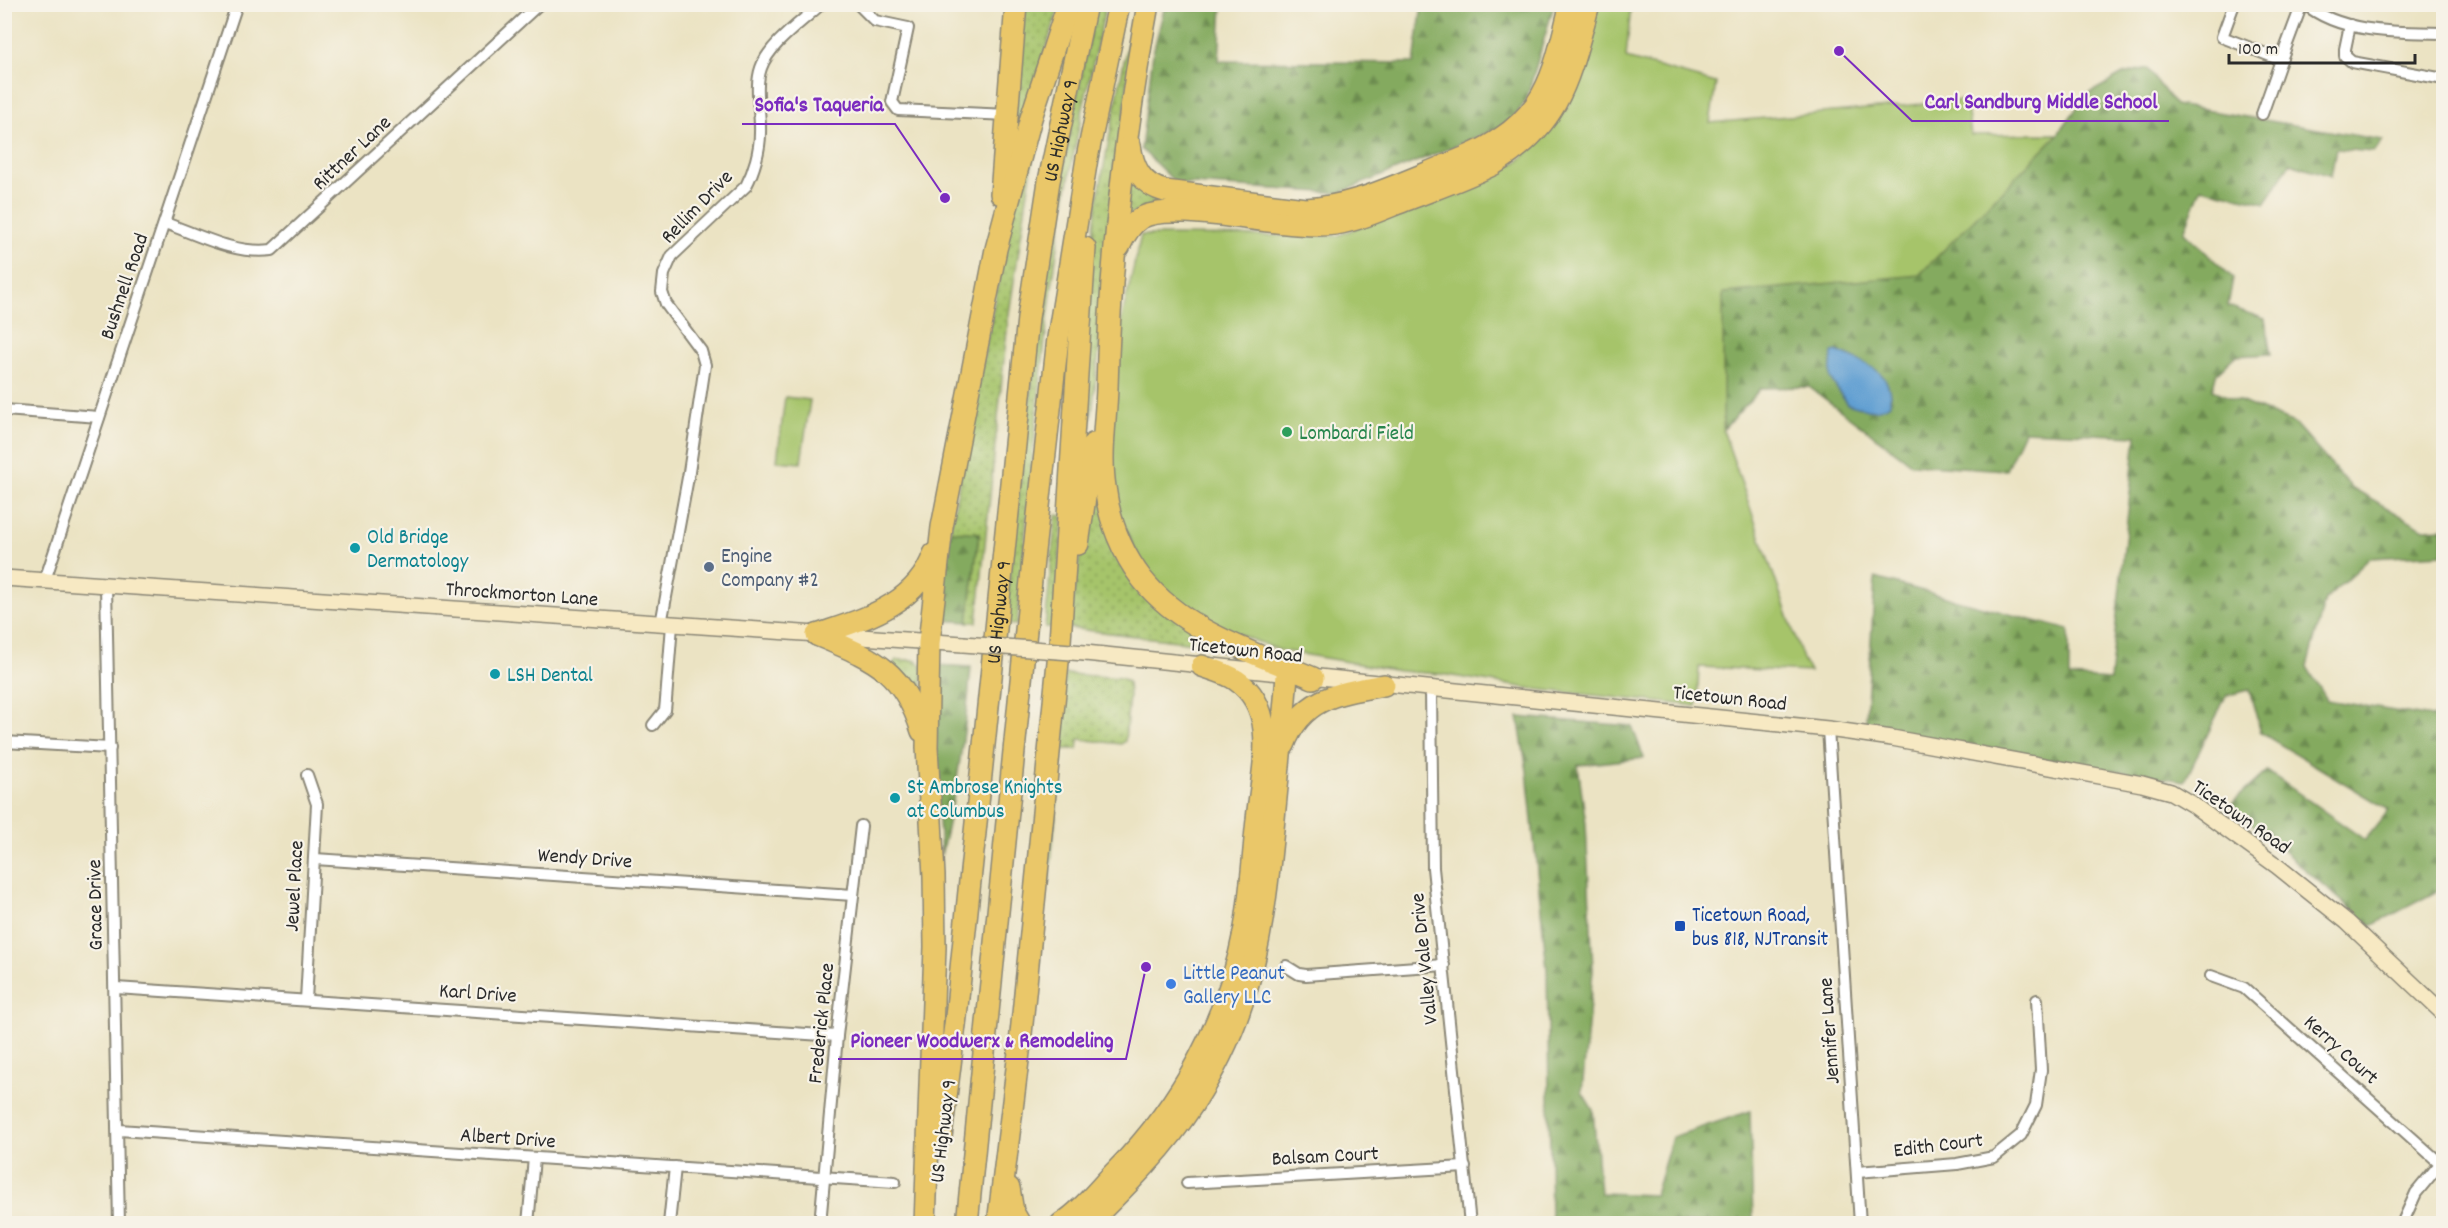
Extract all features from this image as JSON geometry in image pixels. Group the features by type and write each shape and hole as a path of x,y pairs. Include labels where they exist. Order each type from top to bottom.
{"highway":[{"path":"996,249 1016,4"},
{"path":"926,1224 935,947 934,876 927,747 929,643 942,527 996,249 1031,118 1068,4"},
{"name":"US Highway 9","path":"930,1224 956,1017 1028,318 1049,181 1086,4"},
{"name":"US Highway 9","path":"967,1224 1033,560 1058,338 1087,158 1119,4"},
{"path":"1148,4 1127,123 1107,361 1103,467 1105,490 1116,530 1136,570 1151,590 1192,623 1214,635 1313,678"},
{"path":"1127,123 1133,164 1142,177 1159,189 1305,209 1347,203 1474,154 1516,127 1539,100 1549,80 1571,4"},
{"path":"1116,253 1130,227 1141,218 1154,213 1176,212 1304,226 1335,224 1358,219 1494,164 1513,153 1537,131 1560,98 1589,4"},
{"path":"998,1224 1020,1044 1060,642 1087,223 1087,158"},
{"path":"1060,642 1107,361"},
{"path":"817,635 881,612 903,597 921,580 928,568 942,527"},
{"path":"817,635 862,655 892,675 913,705 927,747"},
{"path":"1061,1224 1077,1211 1126,1161 1172,1103 1202,1055 1221,1011 1237,964 1249,901 1264,744 1263,717 1258,703 1241,684 1227,675 1202,666"},
{"path":"1088,1224 1144,1167 1181,1121 1216,1064 1248,989 1262,933 1287,675"},
{"path":"1281,754 1292,727 1314,704 1340,693 1384,685"},
{"path":"1008,1135 1012,1212 1020,1224"}],"street":[{"name":"Bushnell Road","path":"45,580 237,4"},
{"name":"Rellim Drive","path":"653,725 665,710 667,624 705,365 701,351 666,304 662,292 664,274 672,256 746,186 752,175 760,134 758,98 760,69 772,49 821,4"},
{"path":"858,4 875,21 908,28 892,102 898,110 1008,115"},
{"path":"2234,4 2222,37 2281,60"},
{"path":"2262,114 2304,4 2318,15 2350,25 2398,32 2444,33"},
{"name":"Rittner Lane","path":"165,223 234,248 254,252 272,250 538,5"},
{"path":"2350,25 2345,56 2352,62 2444,79"},
{"path":"4,410 99,417"},
{"name":"Throckmorton Lane","path":"4,578 929,643"},
{"name":"Grace Drive","path":"106,585 119,1130 119,1224"},
{"name":"Ticetown Road","path":"929,643 1085,653 1828,729 2066,768 2142,784 2171,792 2215,819 2310,891 2347,922 2444,1014"},
{"name":"Valley Vale Drive","path":"1431,690 1433,868 1470,1224"},
{"name":"Jennifer Lane","path":"1828,729 1860,1224"},
{"path":"4,742 110,748"},
{"name":"Jewel Place","path":"306,1000 317,804 307,775"},
{"name":"Frederick Place","path":"820,1224 837,1036 861,826"},
{"name":"Wendy Drive","path":"315,859 853,895"},
{"path":"1286,966 1299,974 1306,975 1444,965"},
{"name":"Kerry Court","path":"2211,976 2244,988 2442,1161"},
{"name":"Karl Drive","path":"116,988 837,1036"},
{"name":"Edith Court","path":"1857,1172 1957,1164 1994,1157 2021,1135 2036,1105 2041,1070 2037,1000"},
{"name":"Albert Drive","path":"119,1130 896,1182"},
{"path":"528,1224 534,1158"},
{"path":"2402,1224 2416,1193 2442,1161"},
{"path":"669,1224 675,1167"},
{"name":"Balsam Court","path":"1187,1183 1465,1167"}],"green space":[{"path":"1022,5 1060,5 1011,157"},
{"path":"1097,5 1106,5 1076,142 1047,322 1017,625 1004,624 1052,235 1080,81"},
{"path":"1165,5 1222,5 1219,61 1414,63 1422,5 1554,5 1526,101 1509,124 1339,193 1176,183 1141,149 1153,53"},
{"path":"1597,5 1631,5 1626,58 1716,83 1710,123 1966,100 1971,135 2058,134 1919,275 1723,293 1723,430 1803,659 1810,672 1699,667 1697,706 1534,689 1440,674 1399,671 1279,650 1228,630 1187,609 1159,584 1142,563 1116,510 1111,447 1120,326 1141,235 1337,236 1519,161 1568,107"},
{"path":"1128,40 1132,42 1091,423 1080,462 1086,288 1098,197"},
{"path":"2147,68 2175,105 2383,140 2375,152 2336,149 2331,176 2290,163 2266,203 2201,188 2184,232 2233,278 2228,306 2265,319 2271,354 2235,356 2217,373 2212,390 2294,423 2351,487 2424,529 2443,528 2443,554 2370,558 2325,600 2307,667 2327,700 2432,717 2443,713 2443,888 2371,926 2230,805 2267,771 2365,840 2389,810 2261,733 2249,690 2226,696 2185,781 1865,735 1875,578 2069,630 2069,677 2110,680 2136,436 2024,431 2006,470 1912,464 1809,387 1761,388 1723,430 1723,293 1919,275 2058,134 2086,95 2123,74"},
{"path":"1038,127 1008,320 977,622 968,622 979,534 950,531 1013,206"},
{"path":"1129,175 1185,201 1129,214 1127,212"},
{"path":"785,397 810,400 801,463 777,461"},
{"path":"1093,471 1203,638 1201,644 1069,628"},
{"path":"1056,515 1063,516 1054,627 1045,627"},
{"path":"950,531 979,533 968,622 939,620"},
{"path":"896,660 914,660 922,665 923,714 893,664"},
{"path":"935,665 971,667 960,762 941,855 937,786"},
{"path":"1065,674 1122,678 1128,682 1125,741 1121,744 1079,739 1077,749 1062,749 1049,884 1043,884"},
{"path":"1518,717 1632,726 1644,758 1578,765 1586,824 1593,970 1582,1092 1593,1110 1600,1193 1655,1195 1672,1137 1750,1111 1753,1223 1551,1223 1547,970 1527,771"}],"water":[{"path":"1837,351 1874,368 1881,374 1890,392 1890,404 1875,409 1847,404 1830,378 1832,352"}],"place":[{"name":"Carl Sandburg Middle School","path":"1839,51"},
{"name":"Sofia's Taqueria","path":"945,198"},
{"name":"Lombardi Field","path":"1287,432"},
{"name":"Old Bridge Dermatology","path":"355,548"},
{"name":"Engine Company #2","path":"709,567"},
{"name":"LSH Dental","path":"495,674"},
{"name":"St Ambrose Knights at Columbus","path":"895,798"},
{"name":"Ticetown Road, bus 818, NJTransit","path":"1680,926"},
{"name":"Pioneer Woodwerx & Remodeling","path":"1146,967"},
{"name":"Little Peanut Gallery LLC","path":"1171,984"}]}
